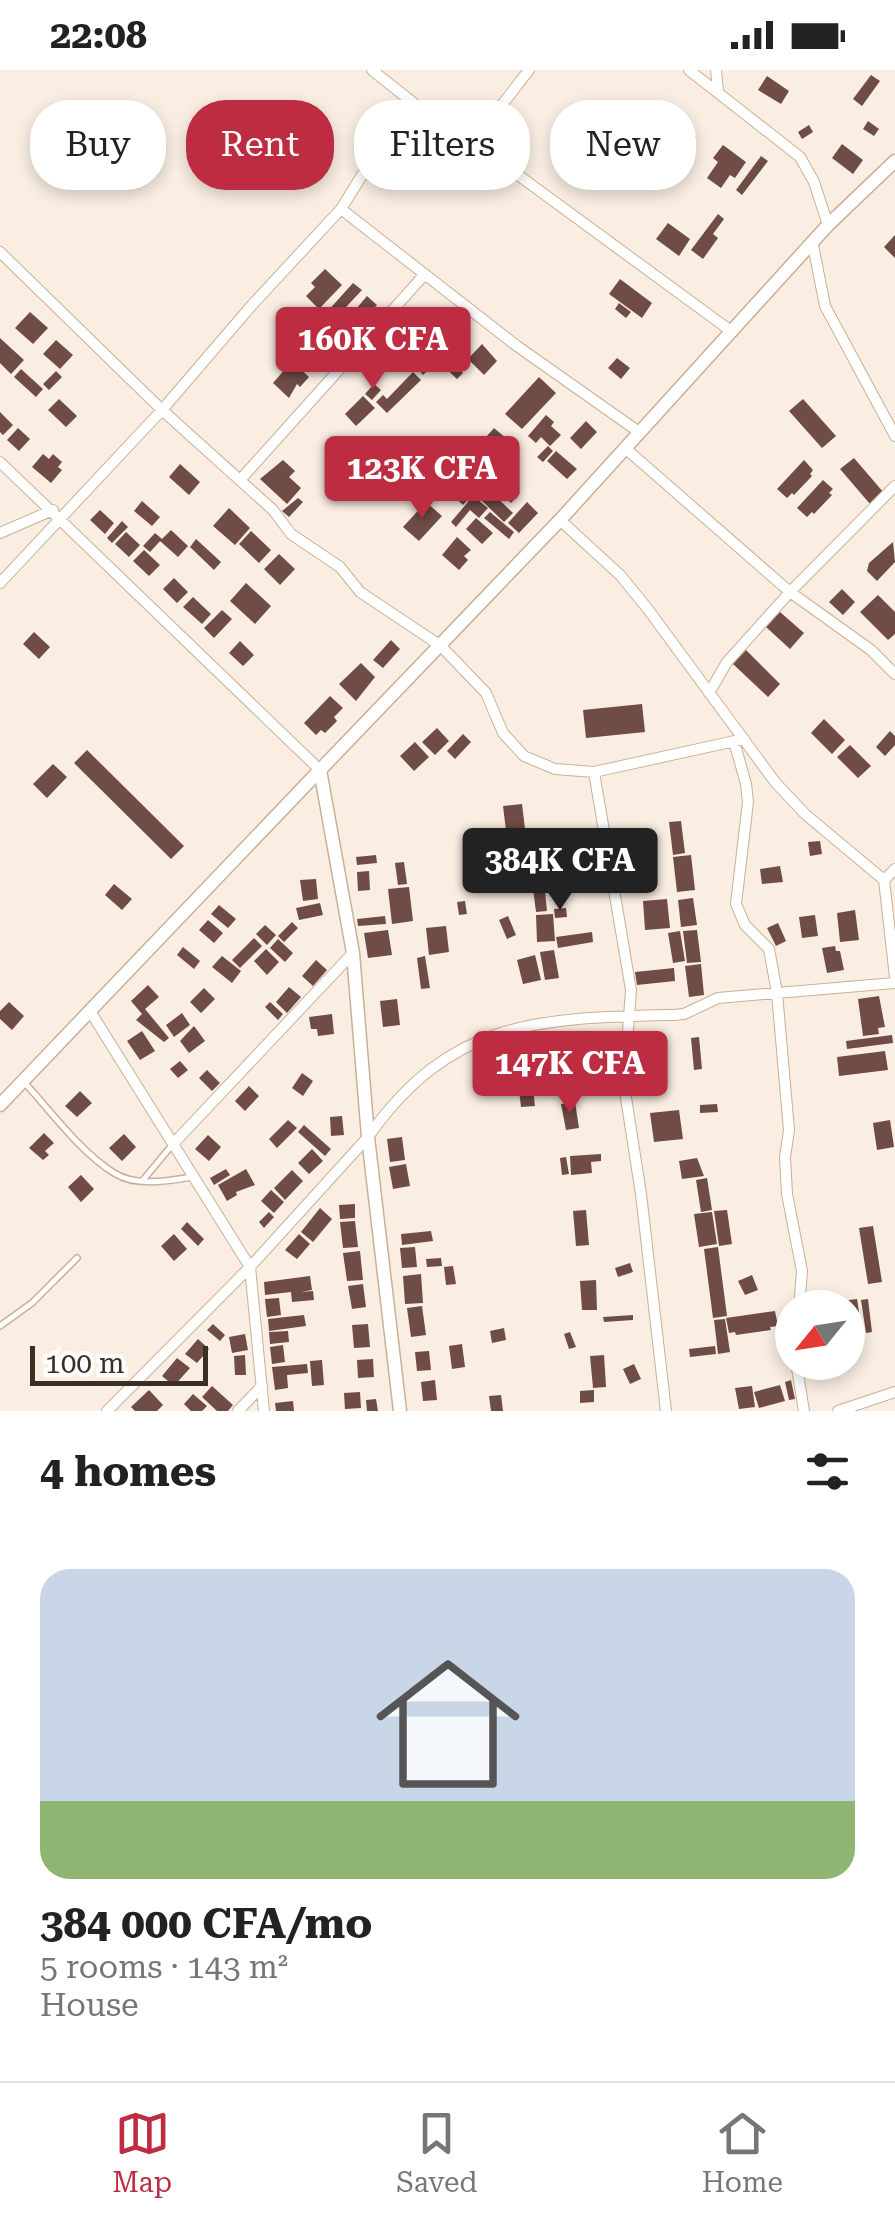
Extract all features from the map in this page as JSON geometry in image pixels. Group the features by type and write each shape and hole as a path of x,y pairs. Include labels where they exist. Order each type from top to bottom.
{"street":[{"path":"372,70 409,100"},
{"path":"506,100 529,70"},
{"path":"689,70 800,158 814,182 828,226"},
{"path":"716,70 718,92"},
{"path":"0,1105 441,646 828,226 895,161"},
{"path":"530,184 731,331"},
{"path":"0,583 56,515 162,410 252,304 341,209 354,187"},
{"path":"341,209 517,346 639,432"},
{"path":"812,244 825,306 895,436"},
{"path":"0,252 162,410 272,510 292,534 340,567 360,592 441,646 486,693 503,733 524,756 555,769 594,772 739,740"},
{"path":"240,480 425,274"},
{"path":"625,448 790,592 871,650 895,674"},
{"path":"0,462 320,770 352,954 368,1137 400,1411"},
{"path":"709,694 722,668 790,592 895,486"},
{"path":"0,532 56,515"},
{"path":"107,1411 250,1267 368,1137 384,1114 435,1064 495,1034 559,1020 684,1014 708,1000 895,980 884,880 805,814 775,782 739,740 674,642 620,575 560,520"},
{"path":"739,740 748,802 736,904 739,916 768,948 777,993 789,1130 786,1184 802,1271 800,1290"},
{"path":"594,772 631,990 624,1085 666,1411"},
{"path":"884,880 895,869"},
{"path":"174,1143 352,954"},
{"path":"90,1011 250,1267 264,1411"},
{"path":"799,1380 804,1411"},
{"path":"238,1411 262,1386"},
{"path":"838,1411 895,1392"}],"lane":[{"path":"23,1081 116,1174 155,1183 195,1177"},
{"path":"143,1180 174,1143"},
{"path":"0,1326 78,1258"}],"building":[{"path":"871,75 880,81 862,106 853,99"},
{"path":"767,76 789,91 781,104 758,90"},
{"path":"868,121 879,129 874,136 863,129"},
{"path":"809,125 813,132 802,139 798,132"},
{"path":"842,144 863,160 853,174 832,158"},
{"path":"723,145 746,162 735,178 730,175 721,188 707,178 718,162 713,158"},
{"path":"761,156 768,161 742,195 736,190"},
{"path":"718,214 724,219 713,234 718,238 703,259 691,250"},
{"path":"668,223 690,239 679,256 656,239"},
{"path":"895,235 895,258 884,247"},
{"path":"325,269 342,285 319,309 306,296 315,287 311,283"},
{"path":"620,279 652,303 642,318 609,294"},
{"path":"353,283 362,290 333,321 325,314"},
{"path":"367,296 377,305 372,310 376,313 358,334 354,331 350,337 340,328"},
{"path":"619,303 631,312 626,318 615,309"},
{"path":"30,312 48,328 33,344 15,328"},
{"path":"447,312 464,333 451,347 445,341 438,349 426,338"},
{"path":"0,338 24,360 11,374 0,363"},
{"path":"56,340 73,355 60,369 43,354"},
{"path":"482,344 497,361 484,375 468,359"},
{"path":"429,355 436,362 423,375 417,368"},
{"path":"446,355 463,373 457,379 439,362"},
{"path":"617,358 630,368 621,379 608,368"},
{"path":"292,361 309,377 300,387 297,384 289,398 273,383"},
{"path":"21,369 43,389 36,397 14,377"},
{"path":"56,371 62,377 49,390 43,384"},
{"path":"413,372 421,380 387,413 376,402 383,395 387,399"},
{"path":"539,377 556,393 522,429 505,414"},
{"path":"374,384 381,390 372,400 365,394"},
{"path":"363,396 375,408 356,426 345,414"},
{"path":"59,399 77,416 66,427 48,410"},
{"path":"803,399 836,436 822,448 789,411"},
{"path":"0,412 13,425 3,435 0,432"},
{"path":"546,415 561,435 550,446 541,437 536,443 528,436"},
{"path":"586,421 597,432 581,449 570,438"},
{"path":"18,428 30,439 19,451 7,440"},
{"path":"494,428 507,439 491,457 479,445"},
{"path":"362,439 371,448 347,472 338,464"},
{"path":"548,446 553,451 543,462 537,457"},
{"path":"556,451 577,469 567,479 547,461"},
{"path":"43,454 49,459 53,454 62,462 58,467 62,470 51,483 32,467"},
{"path":"854,458 884,493 870,504 840,469"},
{"path":"283,460 295,471 289,477 301,488 287,504 260,479"},
{"path":"804,460 813,470 812,476 787,498 777,489"},
{"path":"180,464 200,482 189,495 169,477"},
{"path":"503,476 520,493 511,503 494,486"},
{"path":"454,479 472,495 463,505 446,489"},
{"path":"823,480 833,489 829,493 832,495 807,517 797,508"},
{"path":"490,491 513,513 504,522 481,500"},
{"path":"473,496 488,508 479,518 470,510 456,527 451,522"},
{"path":"298,498 303,502 289,517 282,511"},
{"path":"142,501 160,517 152,526 134,511"},
{"path":"426,502 442,516 419,541 403,527"},
{"path":"527,502 538,513 519,533 508,523"},
{"path":"229,508 250,528 235,545 213,526"},
{"path":"100,510 114,523 105,534 90,520"},
{"path":"490,512 514,532 509,539 484,518"},
{"path":"476,518 493,533 482,544 466,529"},
{"path":"122,521 128,527 112,543 107,538"},
{"path":"171,530 188,546 178,557 160,541"},
{"path":"251,531 271,550 259,563 239,544"},
{"path":"126,532 140,545 129,557 115,544"},
{"path":"155,533 162,539 150,552 143,546"},
{"path":"457,537 471,550 459,570 442,555"},
{"path":"196,539 221,562 214,570 190,547"},
{"path":"893,542 895,562 877,581 867,571 869,563"},
{"path":"144,550 160,565 149,576 133,561"},
{"path":"279,554 295,569 280,585 264,569"},
{"path":"174,578 188,592 177,603 163,589"},
{"path":"246,583 271,606 255,624 230,601"},
{"path":"842,589 855,602 843,615 829,602"},
{"path":"878,595 895,612 895,634 888,640 860,612"},
{"path":"193,597 211,614 202,624 183,607"},
{"path":"222,610 232,619 214,638 204,628"},
{"path":"780,612 804,633 790,649 766,627"},
{"path":"34,632 50,647 39,659 23,644"},
{"path":"391,640 400,649 383,668 373,660"},
{"path":"240,641 254,655 243,666 229,653"},
{"path":"746,650 780,684 768,697 733,664"},
{"path":"361,663 375,677 356,701 339,684"},
{"path":"330,696 343,708 325,733 321,730 316,735 304,723"},
{"path":"642,704 645,732 586,738 583,710"},
{"path":"824,719 845,740 832,754 811,733"},
{"path":"437,728 449,741 435,755 422,742"},
{"path":"890,731 895,736 895,745 885,756 876,747"},
{"path":"463,734 471,742 455,759 447,751"},
{"path":"415,742 429,757 414,771 400,756"},
{"path":"850,745 871,766 858,778 837,757"},
{"path":"87,750 184,846 171,859 74,763"},
{"path":"53,764 67,777 47,798 33,784"},
{"path":"522,804 526,837 507,839 503,806"},
{"path":"681,821 685,853 673,855 669,822"},
{"path":"503,832 504,840 485,841 485,834"},
{"path":"820,841 822,854 810,856 808,842"},
{"path":"526,847 530,871 522,872 518,848"},
{"path":"376,855 377,863 357,865 356,857"},
{"path":"691,855 695,890 677,892 673,857"},
{"path":"404,862 407,884 398,885 395,863"},
{"path":"780,866 783,882 762,884 760,869"},
{"path":"369,871 370,890 358,891 357,872"},
{"path":"543,872 547,911 536,912 531,873"},
{"path":"316,879 318,899 303,901 300,880"},
{"path":"114,884 132,899 122,910 105,895"},
{"path":"409,887 413,921 392,924 388,889"},
{"path":"693,898 697,925 681,927 678,900"},
{"path":"667,899 670,928 645,930 643,901"},
{"path":"465,901 467,914 459,915 457,902"},
{"path":"320,903 323,915 299,920 296,908"},
{"path":"219,905 236,919 228,928 211,914"},
{"path":"566,908 567,917 555,918 554,909"},
{"path":"855,910 859,940 840,942 837,913"},
{"path":"553,914 555,941 537,942 536,915"},
{"path":"815,915 818,936 802,938 799,917"},
{"path":"385,916 386,924 358,926 357,919"},
{"path":"508,916 516,935 507,939 499,920"},
{"path":"208,920 223,933 214,943 199,930"},
{"path":"292,922 298,928 284,942 278,936"},
{"path":"778,923 786,941 776,946 767,928"},
{"path":"265,925 276,935 267,945 256,934"},
{"path":"446,926 449,952 429,955 426,928"},
{"path":"388,930 392,955 368,958 364,933"},
{"path":"697,930 701,962 687,963 683,931"},
{"path":"680,931 685,961 673,963 668,933"},
{"path":"592,932 593,942 558,948 556,937"},
{"path":"254,938 262,946 240,968 232,960"},
{"path":"278,939 293,953 285,962 270,948"},
{"path":"835,946 844,970 827,973 822,948"},
{"path":"183,947 200,961 194,969 177,955"},
{"path":"266,949 279,962 267,975 254,961"},
{"path":"554,950 559,978 545,980 540,952"},
{"path":"535,955 541,980 523,984 517,960"},
{"path":"222,956 241,971 232,983 212,967"},
{"path":"425,956 430,988 421,989 417,958"},
{"path":"316,960 327,970 313,986 302,976"},
{"path":"701,964 704,995 689,997 685,966"},
{"path":"674,968 675,981 637,985 635,972"},
{"path":"148,985 159,997 145,1009 169,1038 164,1042 136,1020 142,1014 131,1001"},
{"path":"289,987 301,997 287,1013 276,1002"},
{"path":"204,988 215,999 201,1013 190,1002"},
{"path":"879,996 885,1027 878,1028 879,1034 863,1036 858,999"},
{"path":"397,999 400,1025 383,1027 380,1001"},
{"path":"9,1002 24,1016 12,1030 0,1019 0,1011"},
{"path":"270,1002 283,1014 278,1020 265,1007"},
{"path":"182,1013 190,1025 174,1037 166,1025"},
{"path":"332,1014 334,1034 318,1036 317,1029 311,1029 309,1017"},
{"path":"194,1026 205,1041 189,1053 180,1041"},
{"path":"142,1031 155,1051 140,1060 127,1041"},
{"path":"892,1035 893,1043 847,1049 846,1041"},
{"path":"699,1037 702,1069 694,1070 691,1038"},
{"path":"600,1050 602,1064 572,1068 570,1054"},
{"path":"885,1051 888,1070 839,1076 837,1057"},
{"path":"180,1061 188,1070 178,1078 170,1069"},
{"path":"207,1070 220,1083 212,1091 199,1078"},
{"path":"302,1073 313,1081 303,1096 292,1088"},
{"path":"538,1073 539,1079 522,1081 521,1076"},
{"path":"249,1086 259,1096 245,1111 235,1101"},
{"path":"533,1089 535,1106 521,1107 519,1090"},
{"path":"80,1091 92,1103 77,1117 65,1106"},
{"path":"575,1102 579,1128 566,1130 561,1104"},
{"path":"717,1104 718,1112 700,1113 700,1105"},
{"path":"679,1110 683,1139 654,1142 650,1113"},
{"path":"342,1116 344,1135 331,1136 330,1117"},
{"path":"288,1120 297,1128 277,1148 269,1139"},
{"path":"890,1120 894,1147 877,1150 873,1123"},
{"path":"304,1125 331,1149 325,1156 298,1132"},
{"path":"44,1133 54,1143 45,1151 49,1155 43,1160 29,1148"},
{"path":"124,1134 136,1147 122,1161 109,1148"},
{"path":"208,1135 221,1147 209,1161 195,1149"},
{"path":"402,1137 405,1160 390,1162 387,1139"},
{"path":"312,1149 323,1161 309,1174 298,1163"},
{"path":"601,1154 601,1161 591,1162 592,1173 571,1175 570,1156"},
{"path":"566,1157 569,1174 562,1175 560,1158"},
{"path":"697,1158 704,1176 682,1179 679,1161"},
{"path":"406,1164 410,1186 393,1189 389,1167"},
{"path":"226,1169 230,1175 214,1185 210,1178"},
{"path":"246,1169 255,1185 236,1192 227,1201 218,1185"},
{"path":"292,1170 303,1181 285,1200 274,1188"},
{"path":"81,1175 94,1189 81,1202 68,1187"},
{"path":"707,1178 712,1210 701,1212 696,1180"},
{"path":"271,1190 284,1202 274,1213 261,1201"},
{"path":"355,1204 355,1218 340,1219 339,1205"},
{"path":"320,1208 332,1219 313,1242 301,1232"},
{"path":"586,1210 589,1245 576,1246 573,1211"},
{"path":"727,1210 732,1244 719,1246 714,1211"},
{"path":"269,1212 274,1217 264,1228 259,1222"},
{"path":"712,1212 717,1244 699,1247 694,1214"},
{"path":"355,1221 358,1247 343,1248 340,1222"},
{"path":"187,1222 204,1239 198,1246 181,1229"},
{"path":"873,1226 882,1282 868,1284 859,1228"},
{"path":"431,1231 433,1241 402,1245 401,1234"},
{"path":"174,1234 187,1249 174,1261 161,1246"},
{"path":"299,1234 310,1244 297,1259 285,1250"},
{"path":"415,1247 417,1267 402,1268 400,1248"},
{"path":"718,1247 727,1316 713,1318 704,1249"},
{"path":"360,1251 363,1280 347,1281 343,1253"},
{"path":"441,1258 442,1266 427,1267 426,1259"},
{"path":"630,1263 633,1272 618,1277 615,1268"},
{"path":"453,1266 456,1284 446,1285 444,1267"},
{"path":"421,1274 423,1303 405,1304 403,1276"},
{"path":"752,1275 758,1290 745,1295 738,1281"},
{"path":"310,1276 312,1290 301,1292 313,1291 314,1300 292,1302 291,1292 265,1295 264,1282"},
{"path":"596,1280 597,1310 582,1310 580,1281"},
{"path":"363,1284 366,1307 352,1309 348,1286"},
{"path":"279,1298 281,1315 267,1317 265,1299"},
{"path":"868,1299 872,1332 866,1333 865,1326"},
{"path":"422,1306 426,1335 411,1337 407,1308"},
{"path":"775,1311 775,1326 736,1335 729,1333 726,1318"},
{"path":"304,1315 306,1326 269,1331 268,1319"},
{"path":"633,1315 633,1320 604,1322 603,1317"},
{"path":"725,1319 730,1352 718,1354 714,1320"},
{"path":"213,1324 225,1335 220,1341 207,1330"},
{"path":"368,1324 370,1347 354,1348 352,1325"},
{"path":"504,1328 506,1340 492,1343 490,1331"},
{"path":"288,1331 289,1342 270,1344 269,1332"},
{"path":"570,1332 576,1347 569,1349 564,1334"},
{"path":"245,1334 248,1350 232,1353 229,1337"},
{"path":"198,1339 209,1349 197,1363 185,1354"},
{"path":"462,1344 465,1367 452,1369 449,1346"},
{"path":"283,1345 285,1362 272,1364 270,1347"},
{"path":"715,1346 716,1354 690,1357 689,1349"},
{"path":"429,1351 431,1370 417,1371 415,1352"},
{"path":"245,1355 246,1375 235,1375 234,1356"},
{"path":"604,1355 606,1387 593,1388 590,1356"},
{"path":"177,1358 190,1368 174,1386 162,1376"},
{"path":"373,1359 374,1377 358,1378 357,1360"},
{"path":"322,1360 324,1385 312,1386 310,1361"},
{"path":"307,1364 308,1373 287,1375 288,1388 275,1390 272,1367"},
{"path":"634,1364 641,1379 630,1384 623,1369"},
{"path":"435,1380 437,1400 423,1401 421,1382"},
{"path":"791,1380 795,1399 789,1400 785,1382"},
{"path":"780,1385 785,1401 759,1408 754,1392"},
{"path":"212,1386 233,1405 228,1411 217,1411 202,1397"},
{"path":"752,1386 755,1407 739,1409 735,1388"},
{"path":"149,1390 163,1405 157,1411 135,1411 131,1407"},
{"path":"594,1390 594,1402 580,1403 580,1391"},
{"path":"360,1392 361,1408 345,1409 344,1393"},
{"path":"193,1394 207,1406 202,1411 191,1411 184,1404"},
{"path":"501,1395 503,1411 491,1411 489,1396"},
{"path":"376,1399 378,1411 367,1411 366,1400"},
{"path":"293,1401 294,1411 276,1411 275,1403"}]}
